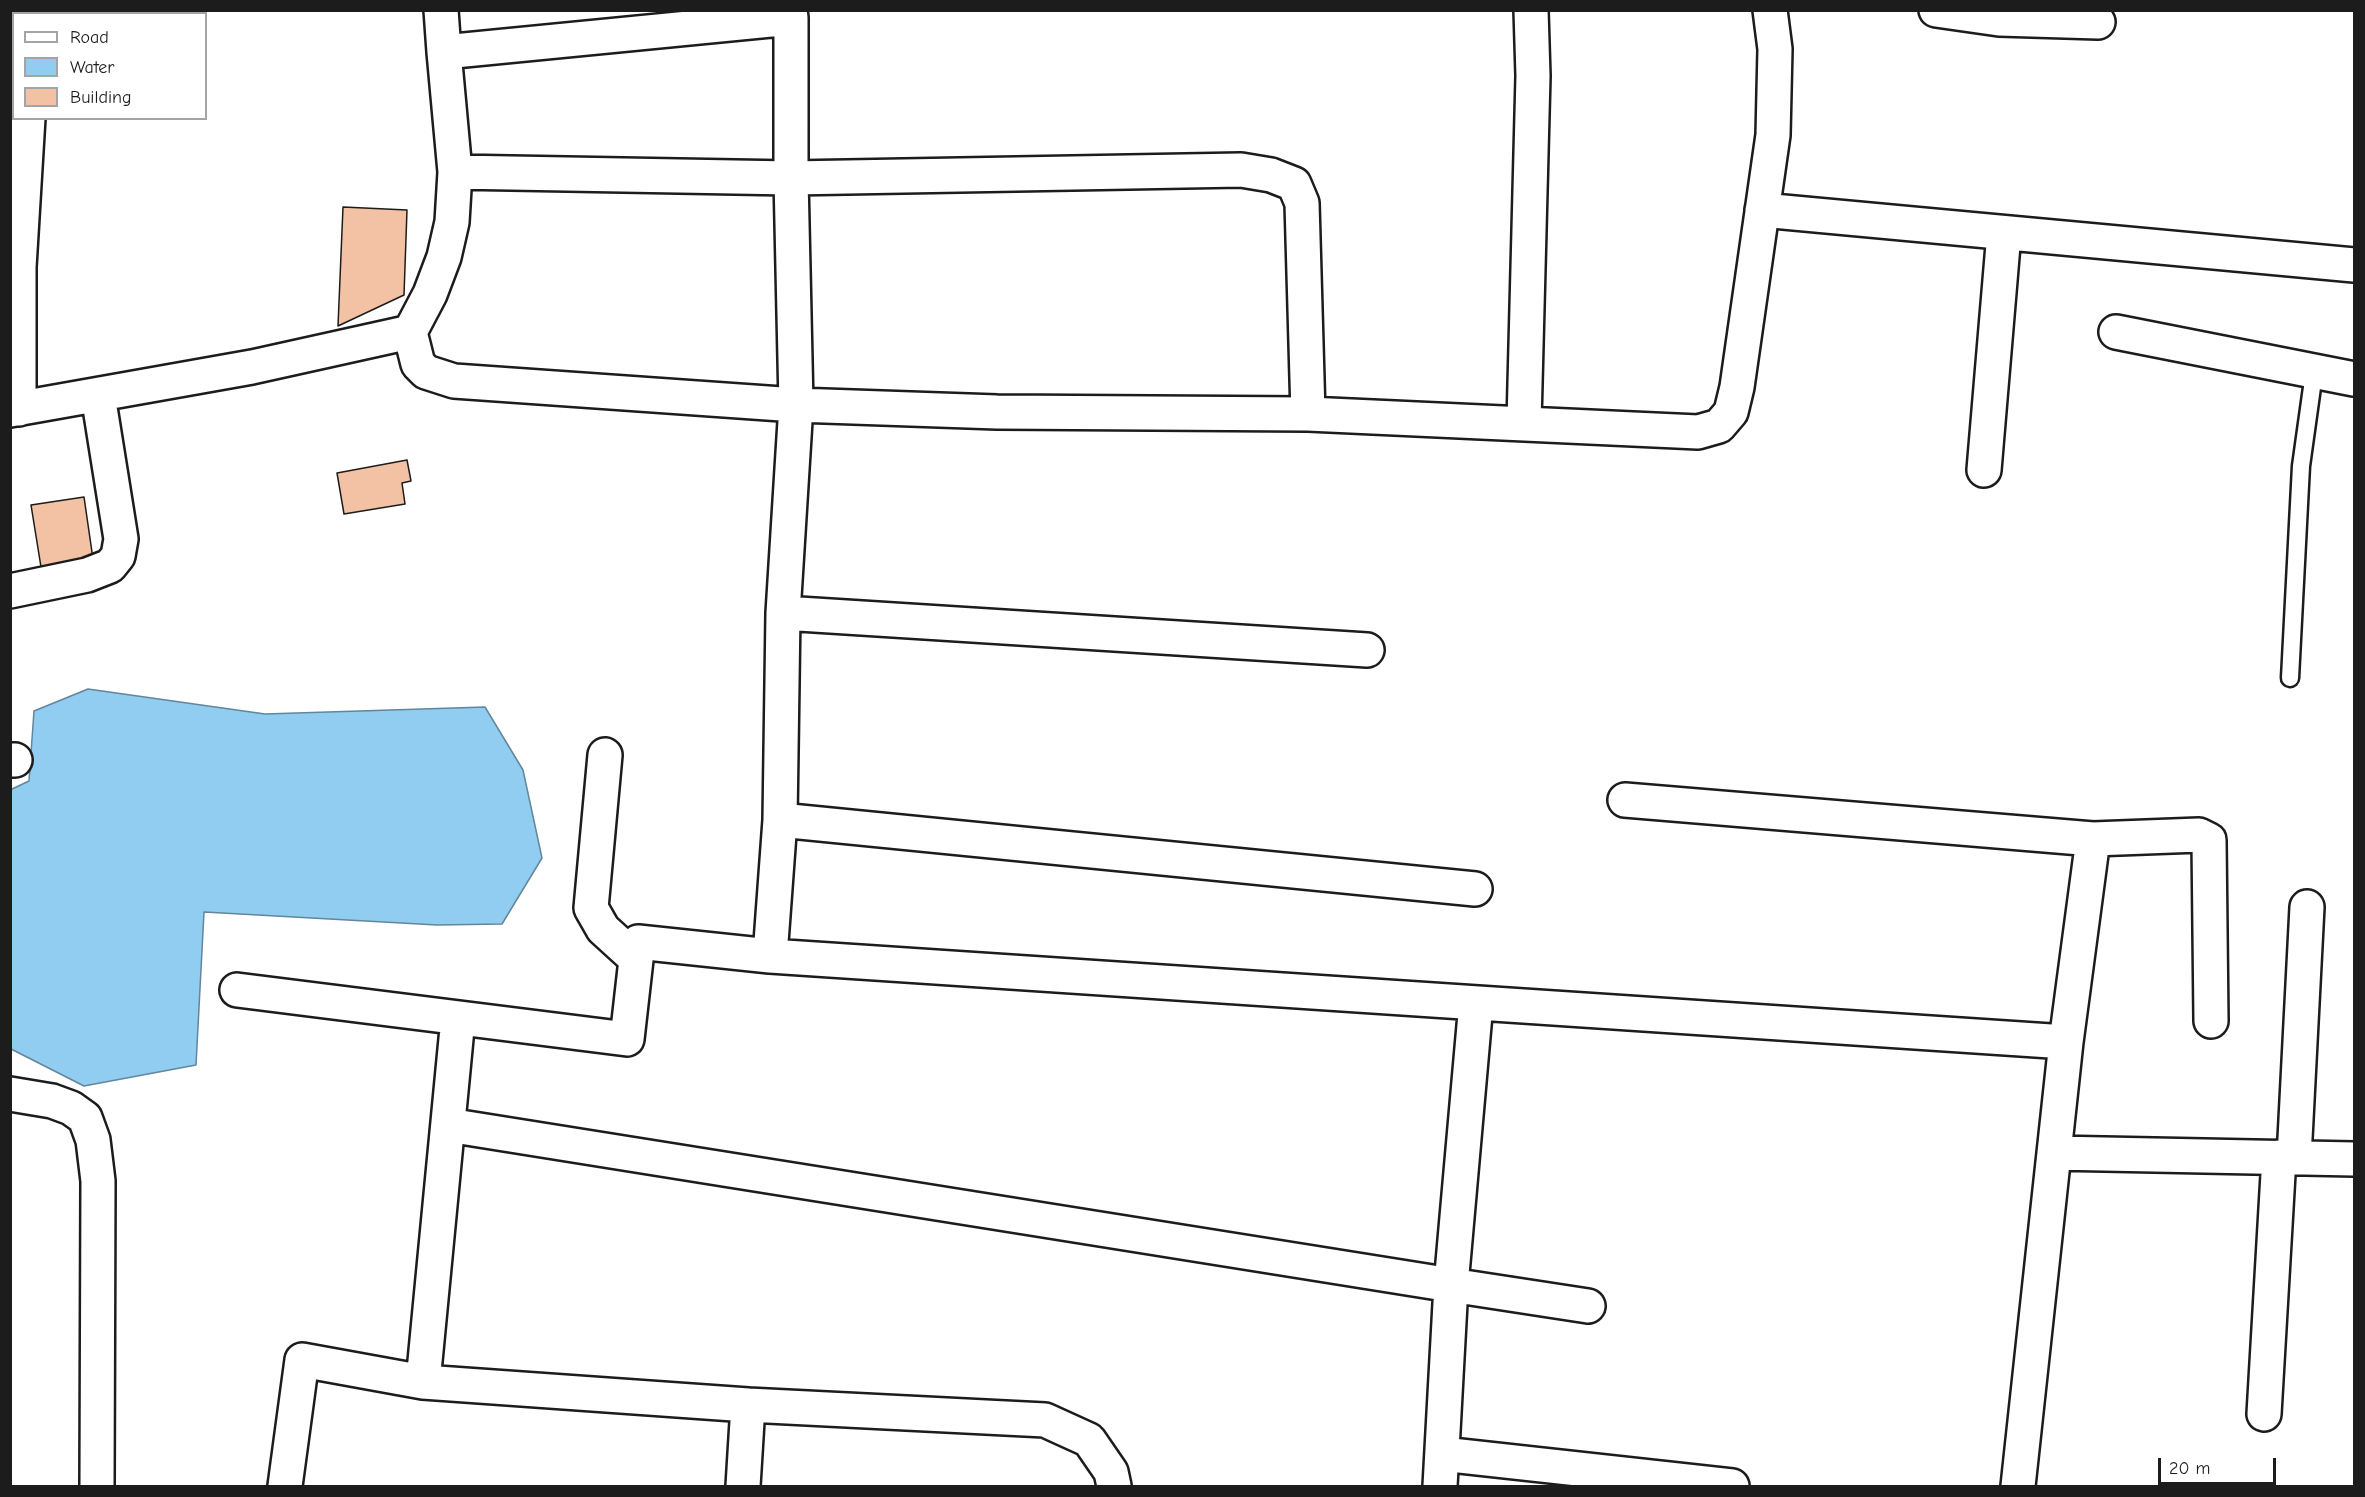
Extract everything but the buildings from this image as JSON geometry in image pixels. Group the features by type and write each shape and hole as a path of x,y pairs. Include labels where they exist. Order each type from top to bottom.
{"street":[{"path":"441,10 456,172 452,222 444,257 430,294 410,332 418,364 426,372 454,381 796,405 997,412 1308,414 1524,422 1698,432 1719,426 1731,412 1737,387 1774,108 1775,49 1770,10"},
{"path":"1524,422 1533,76 1531,10"},
{"path":"1936,10 1999,19 2098,22"},
{"path":"444,52 791,14 791,178 796,405 783,613 780,820 770,956"},
{"path":"28,120 19,267 15,410 252,367 410,332"},
{"path":"456,172 791,178 1241,170 1270,175 1294,184 1302,203 1308,414"},
{"path":"1762,210 2355,265"},
{"path":"1984,470 2004,233"},
{"path":"2116,332 2313,373 2355,379"},
{"path":"10,591 87,575 110,566 118,556 121,539 98,394"},
{"path":"783,613 1367,650"},
{"path":"605,755 591,908 603,928 636,959"},
{"path":"1625,800 2093,839 2199,835 2209,840 2211,1021"},
{"path":"780,820 1475,889"},
{"path":"2018,1486 2066,1042 2093,839"},
{"path":"2264,1414 2307,907"},
{"path":"237,990 627,1039 638,942 770,956 2066,1042"},
{"path":"1440,1486 1451,1285 1476,1003"},
{"path":"423,1382 458,1018"},
{"path":"10,1094 71,1108 85,1118 93,1140 98,1181 97,1486"},
{"path":"448,1125 1588,1306"},
{"path":"2054,1153 2355,1159"},
{"path":"285,1486 302,1360 423,1382 748,1405 1045,1420 1089,1440 1111,1472 1114,1486"},
{"path":"743,1486 748,1405"},
{"path":"1442,1454 1732,1486"}],"lane":[{"path":"2290,678 2301,466 2313,373"}],"green space":[{"path":"11,11 23,11 12,12 11,197"}],"water":[{"path":"88,689 265,714 485,707 523,770 542,858 502,924 437,925 204,912 196,1065 84,1086 11,1049 10,790 29,781 34,711"}]}
